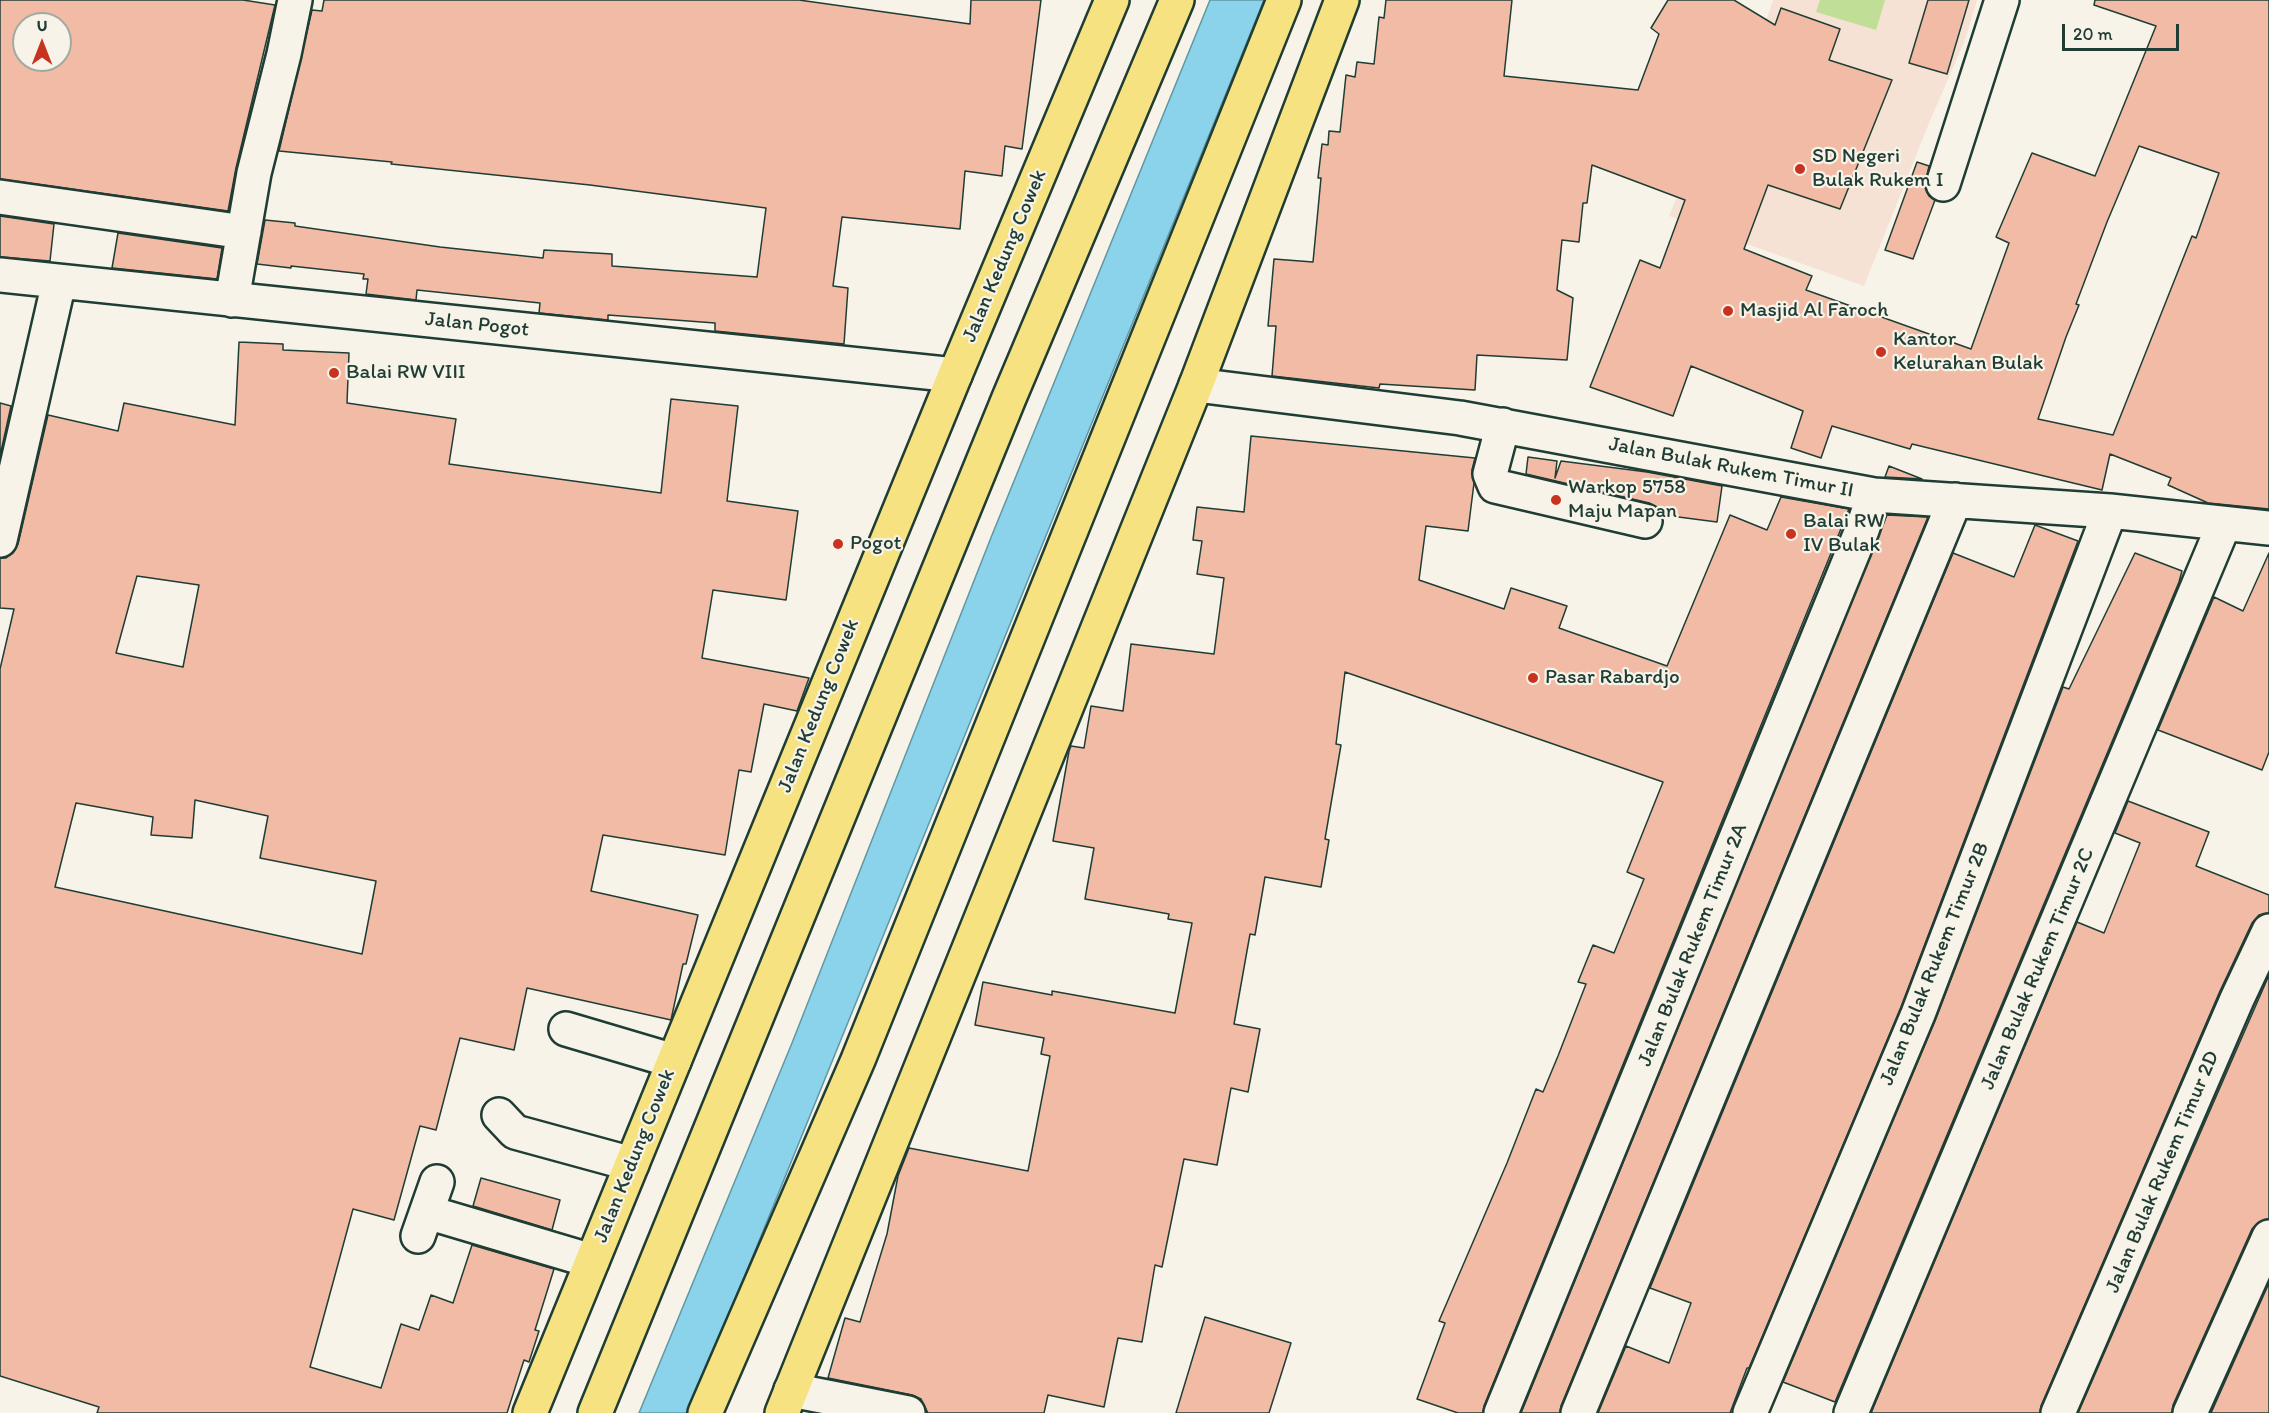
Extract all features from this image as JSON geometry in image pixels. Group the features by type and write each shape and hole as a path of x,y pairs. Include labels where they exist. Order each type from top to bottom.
{"main road":[{"name":"Jalan Kedung Cowek","path":"530,1413 955,375 1112,0"},
{"path":"595,1413 1009,398 1177,0"},
{"path":"705,1413 858,1060 1284,0"},
{"path":"786,1402 1196,385 1342,0"}],"street":[{"path":"232,300 254,173 295,0"},
{"path":"1943,184 2002,0"},
{"path":"0,198 244,232"},
{"name":"Jalan Pogot","path":"0,275 955,375"},
{"path":"0,540 59,282"},
{"name":"Jalan Bulak Rukem Timur II","path":"1196,385 1449,416 1874,495 2109,512 2269,528"},
{"path":"1503,425 1490,474 1495,486 1645,521"},
{"name":"Jalan Bulak Rukem Timur 2A","path":"1505,1403 1858,541 1874,495"},
{"path":"1578,1413 1955,501"},
{"name":"Jalan Bulak Rukem Timur 2B","path":"1750,1413 1918,1014 2109,512"},
{"name":"Jalan Bulak Rukem Timur 2C","path":"1851,1413 2224,524"},
{"name":"Jalan Bulak Rukem Timur 2D","path":"2058,1413 2269,931"},
{"path":"566,1029 674,1061"},
{"path":"499,1115 515,1132 632,1164"},
{"path":"437,1182 422,1224 592,1261"},
{"path":"2190,1413 2269,1237"},
{"path":"786,1402 908,1413"}],"shaded area":[{"name":"SD Negeri Bulak Rukem I","path":"1773,0 1977,0 1965,40 1864,286 1669,216 1725,84 1745,83"}],"green space":[{"path":"1820,0 1885,0 1876,30 1816,12"}],"water":[{"path":"1210,0 1264,0 689,1413 639,1413 792,1043 992,535"}],"building":[{"path":"0,0 243,0 275,5 228,211 0,179"},
{"path":"324,0 799,0 970,24 971,0 1041,0 1022,149 1005,146 1002,176 965,171 960,229 842,217 833,286 848,288 844,344 715,331 715,323 608,315 608,320 539,313 540,303 417,290 416,300 366,294 368,279 363,279 364,274 257,264 265,220 440,247 543,258 544,250 612,254 612,266 757,277 766,208 590,185 279,151 312,10 322,11"},
{"path":"1386,0 1512,0 1504,76 1638,90 1659,34 1651,28 1668,0 1734,0 1775,25 1781,8 1840,29 1829,60 1892,80 1840,209 1768,185 1744,249 1812,276 1806,290 1971,349 2009,243 1996,237 2032,153 2095,176 2156,26 2094,5 2095,0 2269,0 2269,509 2208,503 2168,485 2171,478 2110,454 2102,490 1912,444 1910,449 1832,426 1821,458 1791,448 1803,411 1691,366 1673,416 1590,387 1640,260 1660,268 1685,200 1592,165 1587,203 1583,203 1579,242 1562,240 1557,290 1573,298 1567,360 1477,355 1475,390 1380,384 1379,388 1272,376 1276,326 1268,326 1274,259 1313,262 1322,144 1328,145 1329,131 1340,132 1346,75 1355,77 1357,62 1374,64 1379,17 1384,18","holes":["2139,146 2219,173 2196,238 2192,236 2113,435 2038,419 2079,305 2076,304"]},
{"path":"1928,0 1969,0 1947,74 1909,63"},
{"path":"1917,162 1929,166 1925,187 1929,196 1935,200 1913,259 1885,250"},
{"path":"0,216 54,224 50,261 0,257"},
{"path":"118,233 222,248 217,279 112,268"},
{"path":"239,342 283,344 283,350 349,353 347,403 456,419 449,464 661,493 671,399 738,406 727,501 798,511 786,600 713,590 702,658 809,678 797,711 764,704 751,772 739,770 725,855 603,835 591,891 698,915 686,964 683,964 671,1020 527,988 514,1050 460,1038 436,1130 420,1126 394,1220 353,1209 310,1367 381,1388 401,1324 419,1330 431,1295 453,1303 472,1245 554,1269 535,1330 539,1331 529,1362 524,1360 507,1413 97,1413 99,1407 0,1376 0,669 14,609 0,608 0,558 6,558 13,553 18,544 48,415 118,431 124,403 235,425","holes":["137,576 199,585 183,667 116,653","195,800 268,816 260,858 376,881 362,954 55,887 76,803 153,817 151,835 192,838"]},
{"path":"0,403 11,406 0,456"},
{"path":"1251,436 1475,458 1472,470 1474,483 1468,531 1426,526 1419,580 1504,609 1511,588 1567,606 1559,628 1667,666 1730,515 1767,530 1781,497 1849,509 1483,1413 1458,1413 1417,1399 1445,1323 1439,1321 1536,1089 1543,1092 1558,1056 1586,984 1578,982 1593,945 1614,953 1644,879 1627,872 1663,782 1345,672 1336,744 1341,745 1325,839 1329,840 1321,887 1265,877 1255,935 1250,934 1234,1024 1260,1029 1248,1092 1231,1088 1217,1165 1184,1159 1162,1267 1155,1265 1142,1342 1118,1338 1104,1407 1048,1395 1044,1413 928,1413 921,1399 912,1395 828,1378 845,1318 860,1322 887,1234 898,1176 909,1148 1028,1171 1050,1056 1041,1054 1044,1038 975,1025 983,982 1052,995 1052,991 1175,1013 1192,923 1168,919 1169,914 1085,899 1094,848 1053,841 1069,751 1071,746 1084,748 1091,706 1123,711 1131,644 1214,654 1224,578 1197,574 1202,541 1193,540 1197,507 1244,512"},
{"path":"1528,457 1557,461 1555,478 1561,461 1647,472 1722,486 1717,522 1663,515 1658,508 1649,503 1526,474"},
{"path":"1889,466 1922,479 1885,477"},
{"path":"1887,515 1928,517 1560,1413 1521,1413"},
{"path":"2035,525 2078,541 1901,1007 1749,1368 1747,1368 1730,1413 1598,1413 1626,1346 1669,1363 1691,1303 1650,1288 1953,553 2014,577"},
{"path":"2135,553 2182,571 2179,582 1835,1402 1783,1382 1935,1021 2063,687 2069,689"},
{"path":"2269,553 2269,752 2262,770 2158,730 2214,597 2243,611"},
{"path":"2128,801 2209,832 2196,866 2269,895 2269,913 2259,915 2252,923 2220,991 2041,1406 2040,1413 1871,1413 2077,922 2104,933 2140,843 2115,833"},
{"path":"2269,975 2269,1219 2259,1222 2252,1229 2173,1405 2172,1413 2078,1413"},
{"path":"481,1178 560,1200 552,1230 473,1206"},
{"path":"2269,1283 2269,1413 2211,1413"},
{"path":"1205,1317 1291,1343 1269,1413 1176,1413"}],"place":[{"name":"SD Negeri Bulak Rukem I","path":"1800,169"},
{"name":"Masjid Al Faroch","path":"1728,311"},
{"name":"Kantor Kelurahan Bulak","path":"1881,352"},
{"name":"Balai RW VIII","path":"334,373"},
{"name":"Warkop 5758 Maju Mapan","path":"1556,500"},
{"name":"Balai RW IV Bulak","path":"1791,534"},
{"name":"Pogot","path":"838,544"},
{"name":"Pasar Rabardjo","path":"1533,678"}]}
